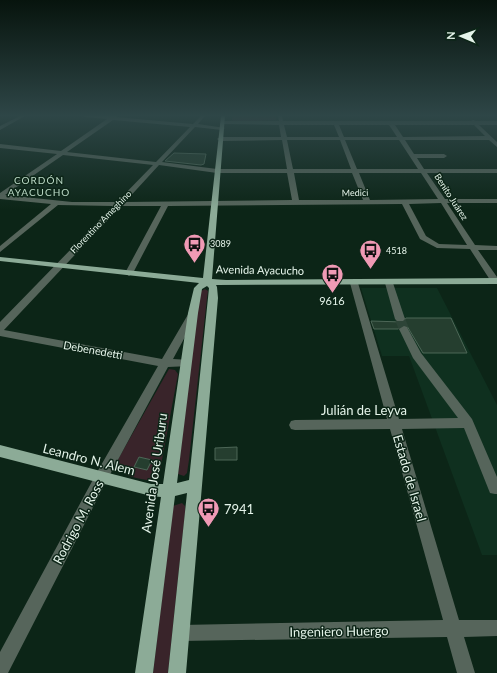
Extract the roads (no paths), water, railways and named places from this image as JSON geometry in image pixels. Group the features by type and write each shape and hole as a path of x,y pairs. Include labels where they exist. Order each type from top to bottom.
{"main road":[{"path":"177,673 214,287 204,281 219,147"},
{"name":"Avenida Ayacucho","path":"0,259 226,283 389,283 496,281"},
{"name":"Avenida José Uriburu","path":"144,673 193,313 198,288 204,281"},
{"name":"Leandro N. Alem","path":"0,451 151,490 168,491 195,485"}],"street":[{"path":"12,147 217,171 497,171"},
{"path":"0,196 69,147"},
{"name":"Florentino Ameghino","path":"0,328 173,147"},
{"path":"286,147 296,203"},
{"path":"346,147 367,202"},
{"name":"Benito Juárez","path":"407,147 496,281"},
{"path":"413,156 444,156"},
{"name":"Medici","path":"0,196 56,203 118,204 497,201"},
{"path":"404,201 423,237 436,246 473,246 497,248"},
{"path":"0,250 56,203"},
{"path":"129,273 166,204"},
{"name":"Estado de Israel","path":"354,283 466,673"},
{"path":"389,283 402,324 417,355 468,423 495,488"},
{"name":"Rodrigo M. Ross","path":"0,670 102,478 193,313"},
{"name":"Debenedetti","path":"0,333 165,363 186,363"},
{"name":"Julián de Leyva","path":"295,424 468,423"},
{"name":"Ingeniero Huergo","path":"181,633 497,628"}],"tunnel":[{"path":"400,319 404,329"}],"place":[{"name":"3089","path":"195,264"},
{"name":"4518","path":"371,270"},
{"name":"9616","path":"332,294"},
{"name":"7941","path":"208,528"}],"district":[{"name":"CORDÓN AYACUCHO","path":"39,186"}]}
